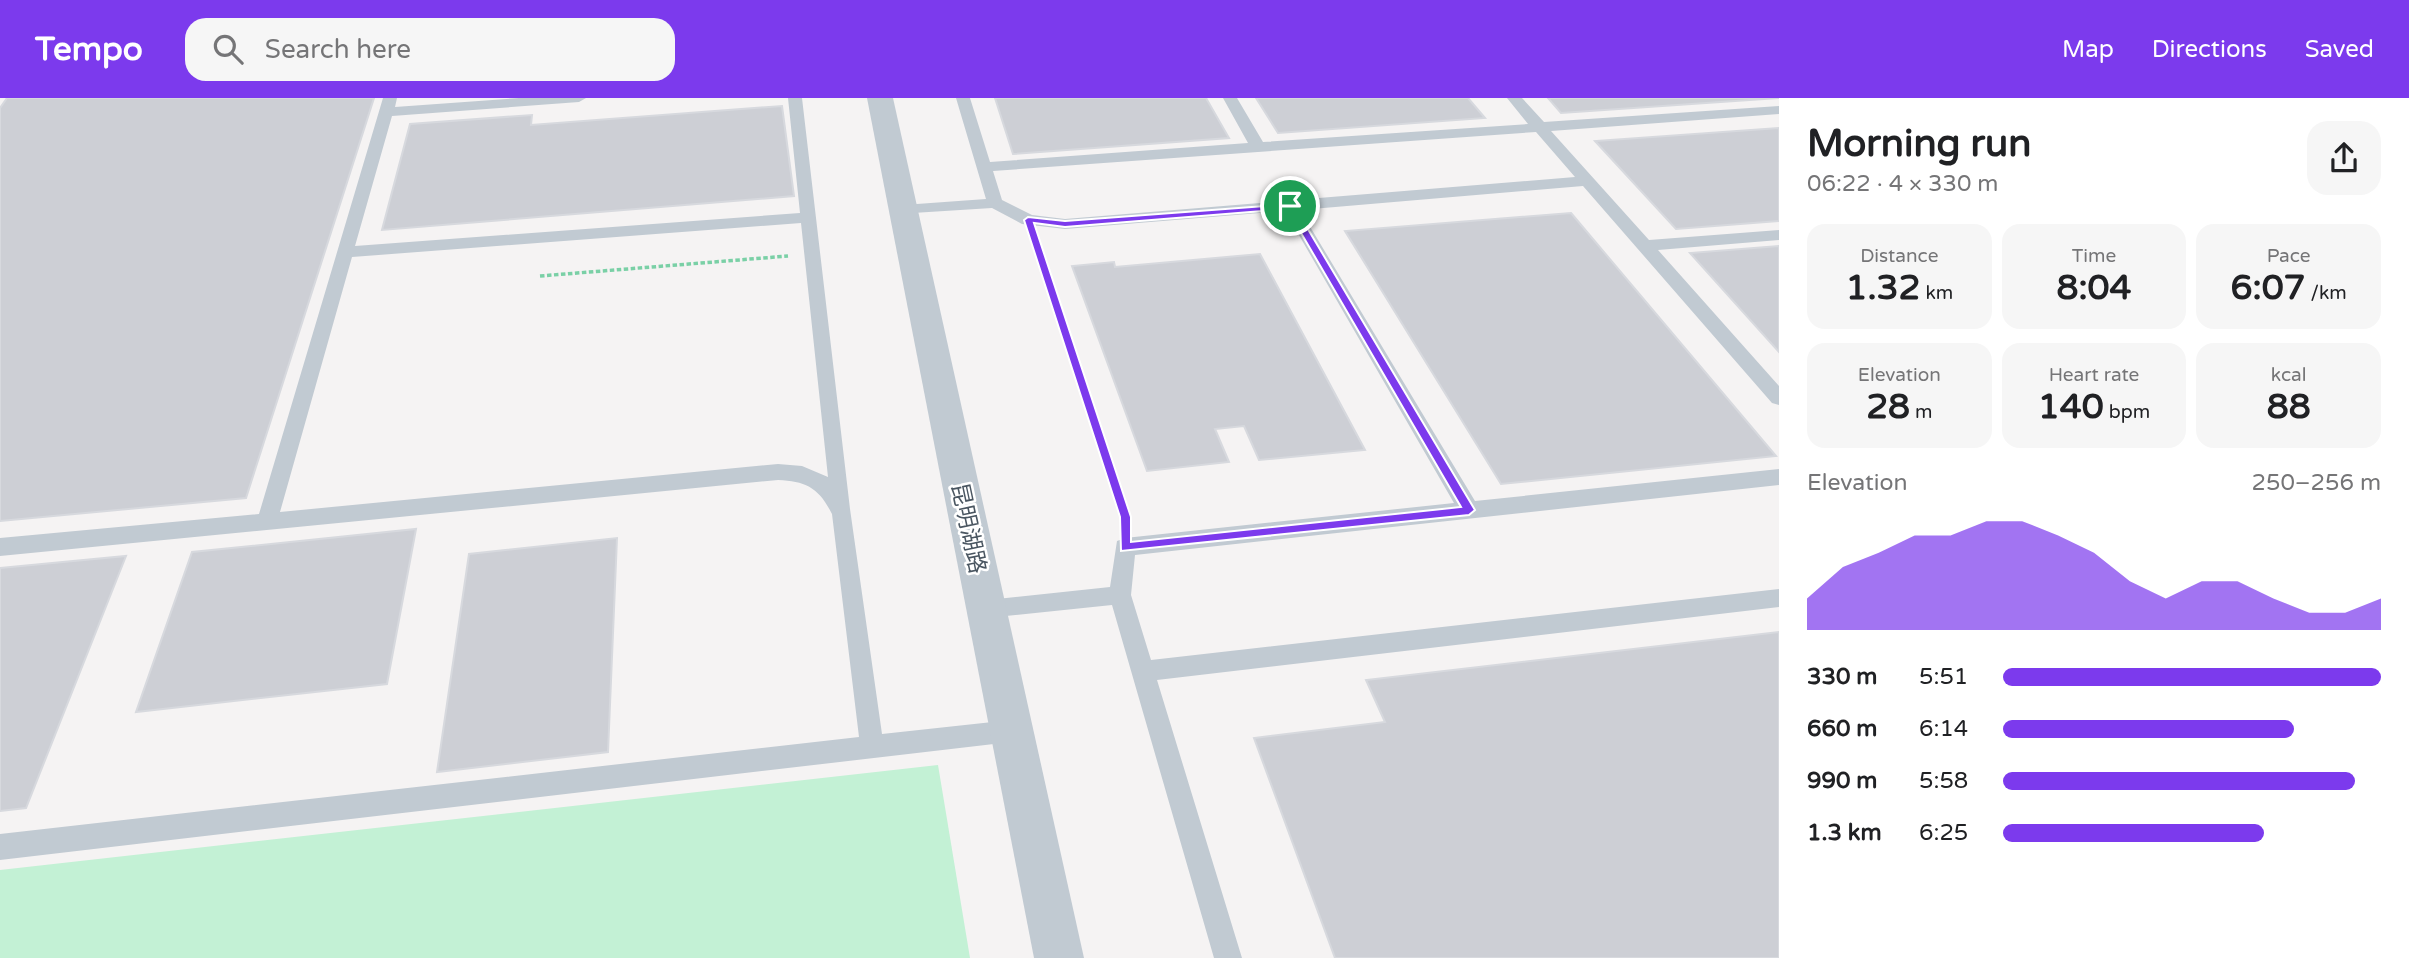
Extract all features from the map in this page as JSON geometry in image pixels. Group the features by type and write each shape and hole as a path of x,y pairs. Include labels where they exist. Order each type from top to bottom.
{"street":[{"name":"昆明湖路","path":"880,98 1059,958"}],"lane":[{"path":"267,522 388,105 579,98"},
{"path":"795,98 842,514 872,747"},
{"path":"963,98 995,203"},
{"path":"1230,98 1258,148"},
{"path":"1514,98 1779,398"},
{"path":"984,167 1779,110"},
{"path":"903,210 995,203 1028,220 1065,224 1586,181"},
{"path":"1290,206 1469,510"},
{"path":"345,253 808,216"},
{"path":"1643,246 1779,235"},
{"path":"0,547 778,472 805,472 820,481 833,493 842,514"},
{"path":"1228,958 1119,595 1125,547 1779,477"},
{"path":"986,608 1119,595"},
{"path":"1143,671 1779,598"},
{"path":"0,847 1011,731"}],"path":[{"path":"1028,220 1126,517 1125,547"},
{"path":"540,276 813,254"}],"green space":[{"path":"938,765 970,958 0,958 0,870"}],"building":[{"path":"7,98 374,98 246,498 0,521 0,108"},
{"path":"995,98 1206,98 1229,138 1013,154"},
{"path":"1256,98 1468,98 1485,118 1278,133"},
{"path":"1548,98 1779,98 1561,113"},
{"path":"782,106 794,196 382,230 410,124 532,115 531,125"},
{"path":"1779,128 1779,221 1676,229 1595,141"},
{"path":"1571,213 1776,456 1501,484 1345,231"},
{"path":"1779,246 1779,352 1690,253"},
{"path":"1260,254 1365,450 1259,460 1244,426 1215,429 1229,462 1147,471 1072,266 1114,262 1115,267"},
{"path":"416,529 387,684 136,712 192,552"},
{"path":"617,538 608,752 437,772 469,554"},
{"path":"126,556 26,808 0,811 0,568"},
{"path":"1779,632 1779,958 1335,958 1254,738 1385,722 1366,680"}],"route":[{"path":"1290,206 1469,510 1125,547 1126,517 1028,220 1065,224 1290,206"}]}
